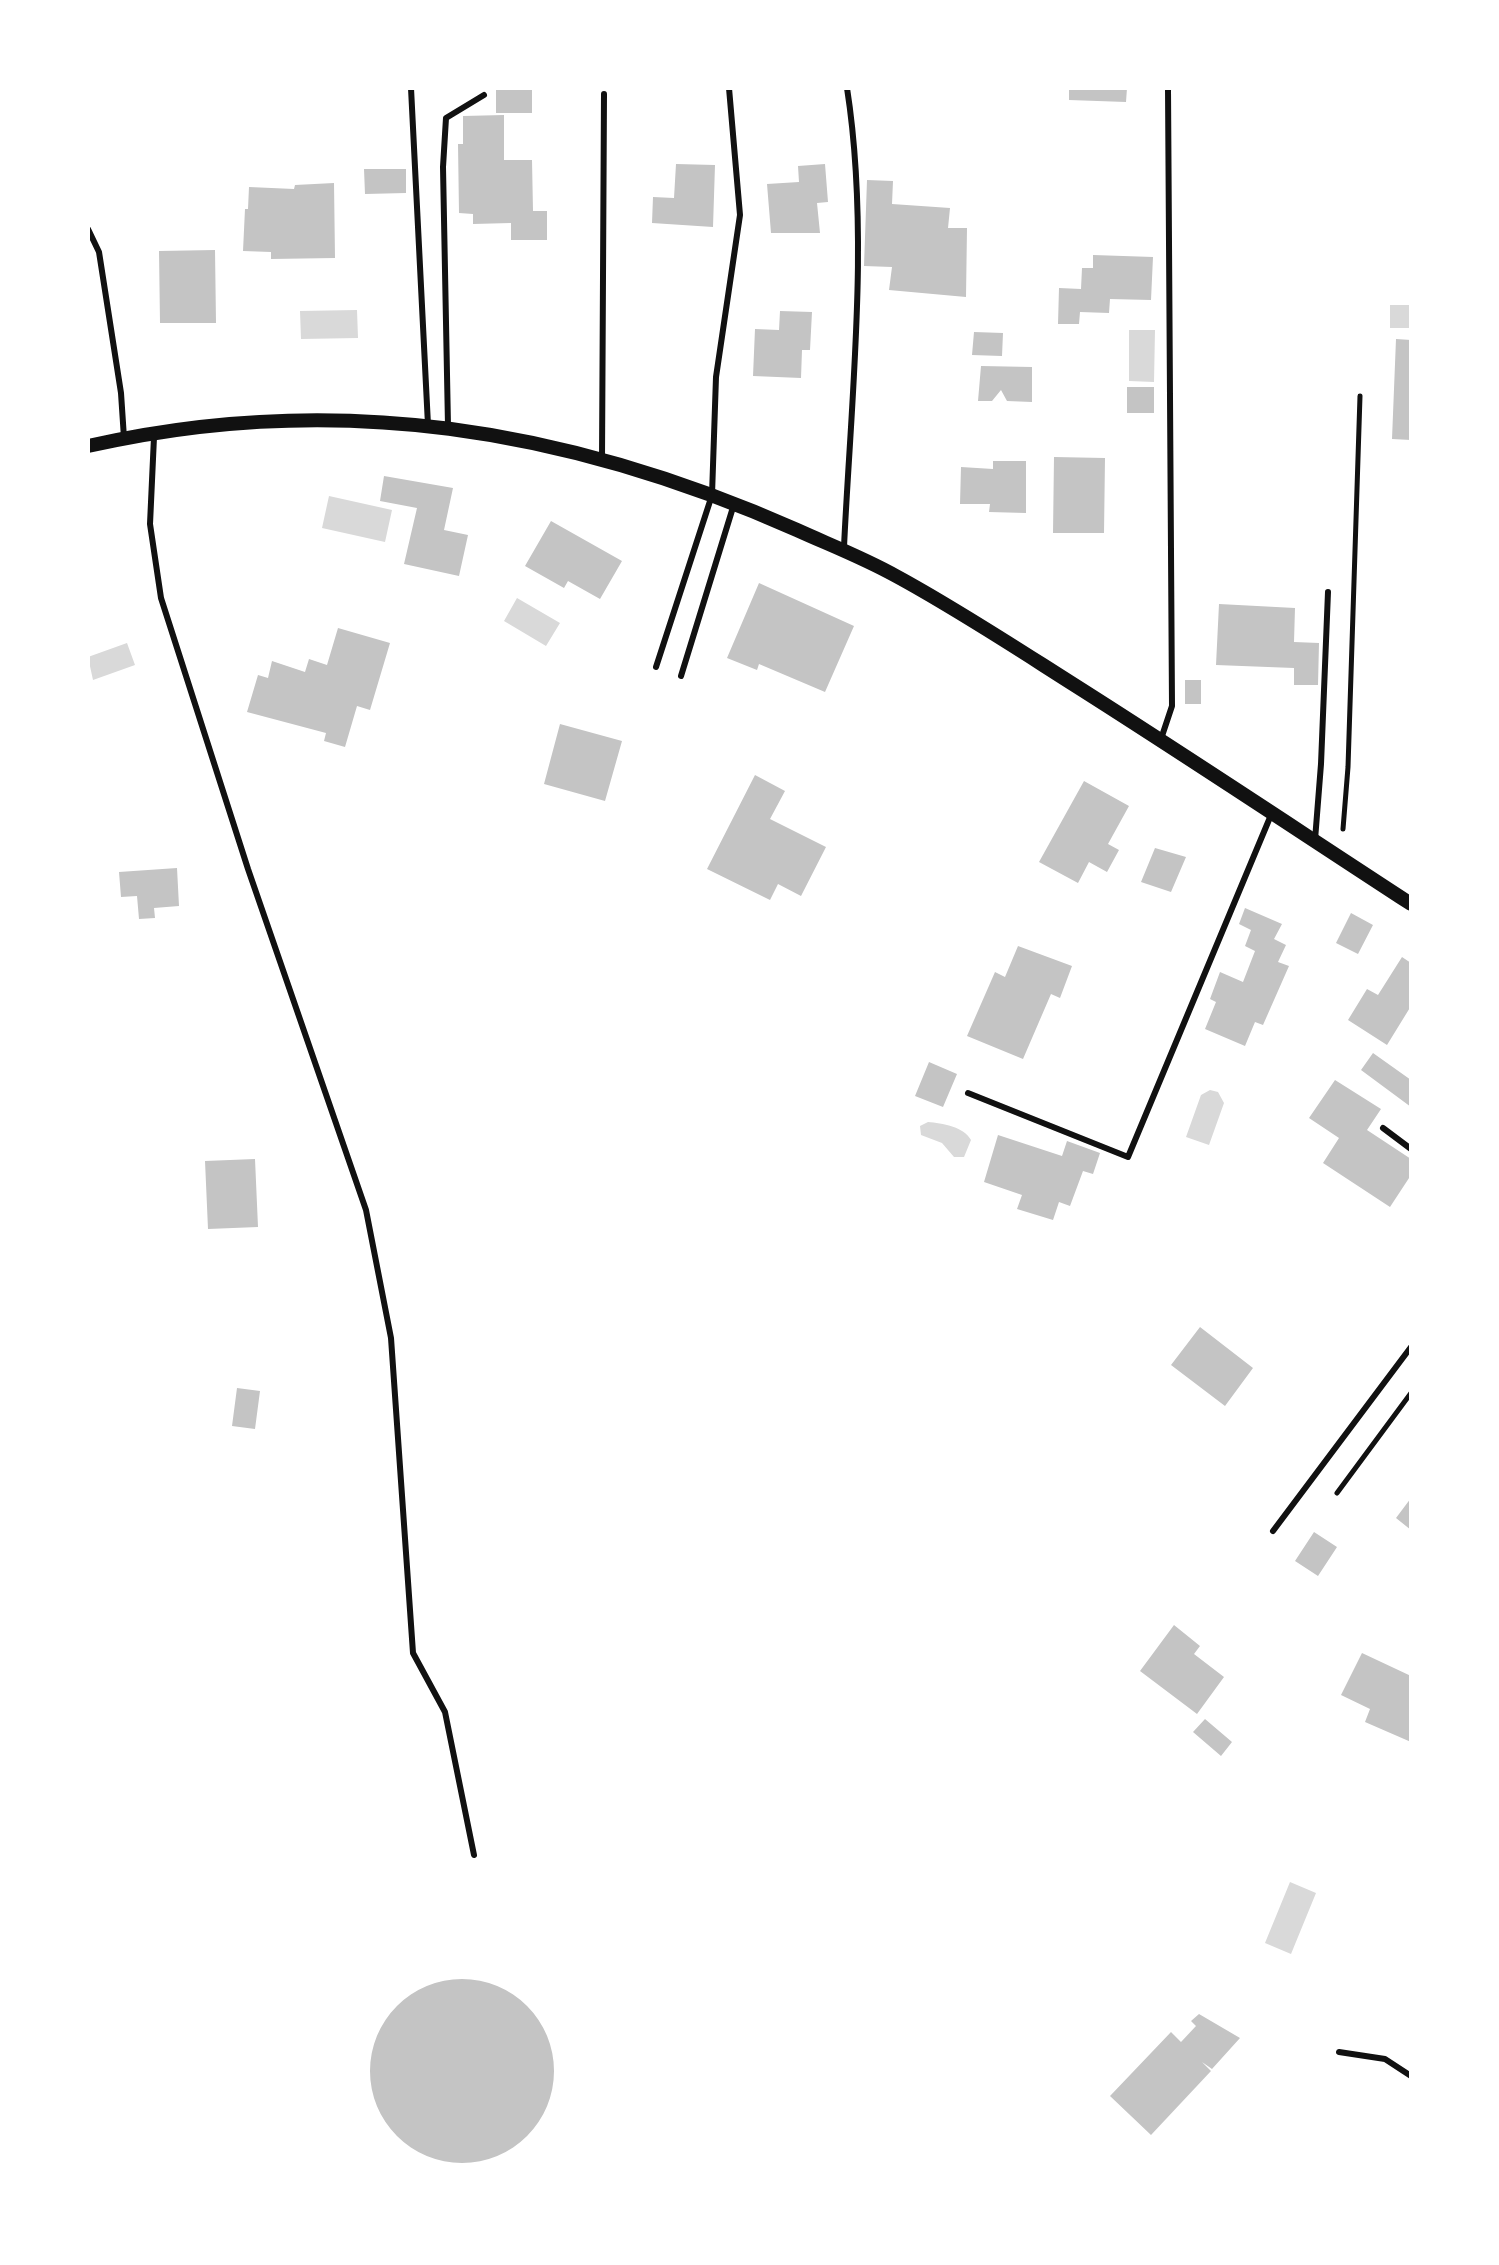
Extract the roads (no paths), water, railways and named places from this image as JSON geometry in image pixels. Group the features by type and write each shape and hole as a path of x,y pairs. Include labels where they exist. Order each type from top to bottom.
{"street":[{"path":"88,446 207,425 348,419 428,425 540,444 660,476 734,503 894,575 1161,740 1411,904"}],"lane":[{"path":"411,88 428,425"},
{"path":"656,667 712,495 716,377 740,215 729,88"},
{"path":"843,551 856,291 855,142 847,88"},
{"path":"1161,740 1172,706 1168,88"},
{"path":"602,460 604,94"},
{"path":"448,428 443,167 446,118 484,95"},
{"path":"88,229 99,252 121,393 124,438"},
{"path":"154,433 150,524 161,598 248,869 366,1210 391,1338 413,1653 445,1712 474,1855"},
{"path":"681,676 734,503"},
{"path":"1315,841 1328,592"},
{"path":"968,1093 1128,1157 1272,811"},
{"path":"1383,1128 1411,1149"},
{"path":"1273,1531 1411,1347"},
{"path":"1339,2052 1385,2059 1411,2076"}]}
